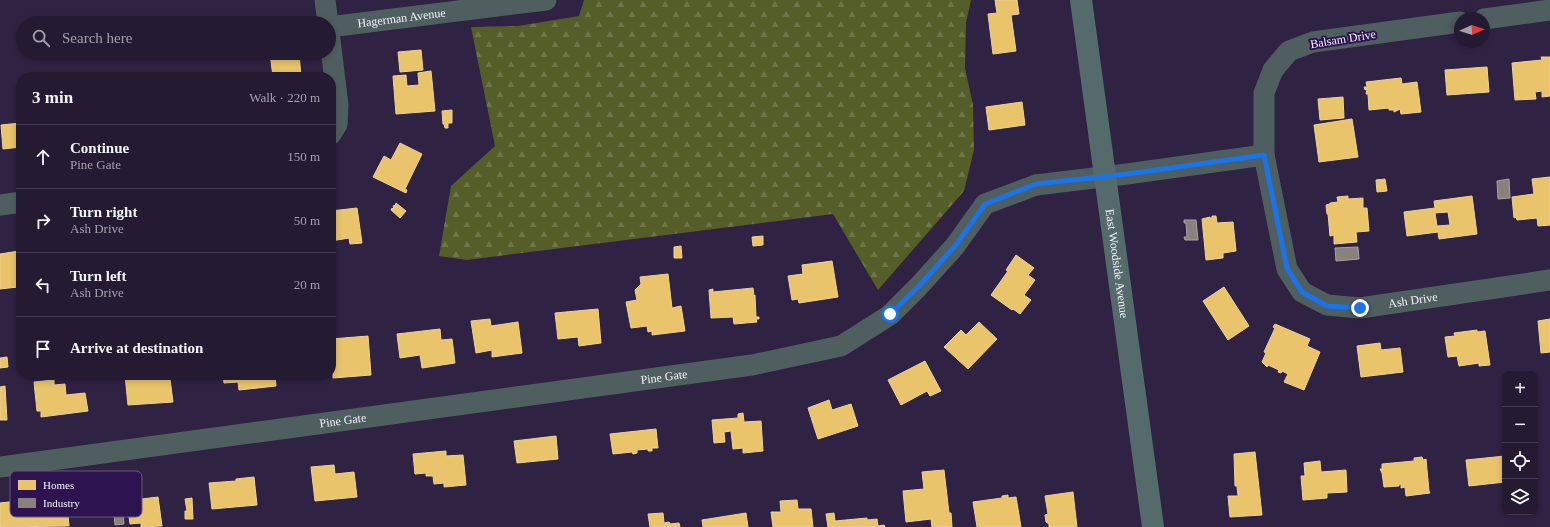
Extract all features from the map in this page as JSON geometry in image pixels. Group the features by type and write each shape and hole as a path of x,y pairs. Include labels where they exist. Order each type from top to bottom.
{"main road":[{"name":"East Woodside Avenue","path":"1081,0 1153,527"}],"street":[{"path":"325,0 327,16"},
{"name":"Hagerman Avenue","path":"336,26 546,0"},
{"path":"1490,18 1550,10"},
{"name":"Balsam Drive","path":"1264,155 1264,94 1273,70 1289,51 1313,42 1454,23"},
{"path":"332,60 334,72"},
{"path":"336,89 338,105 336,126"},
{"name":"Pine Gate","path":"0,467 752,364 841,346 890,314 919,286 955,246 985,204 1036,184 1105,177 1264,155"},
{"name":"Ash Drive","path":"1264,155 1287,268 1302,292 1327,306 1360,308 1550,280"},
{"path":"0,205 16,203"}],"green space":[{"path":"584,0 971,0 966,23 965,68 973,105 974,150 964,191 878,290 833,214 467,260 439,256 451,186 495,146 471,27 518,26 579,16"}],"building: Homes":[{"path":"995,0 1017,0 1019,14 1011,15 1016,51 993,54 988,14 997,13"},
{"path":"421,50 423,70 400,72 398,52"},
{"path":"1541,57 1550,57 1550,96 1542,97 1542,91 1535,92 1536,99 1515,100 1512,63 1542,60"},
{"path":"271,60 300,60 301,72 272,72"},
{"path":"1487,67 1489,92 1447,95 1445,70"},
{"path":"431,71 435,111 396,114 393,76 406,75 407,86 419,85 418,73"},
{"path":"1401,78 1402,84 1417,82 1421,112 1401,114 1400,109 1394,112 1394,110 1389,110 1389,108 1369,110 1368,94 1366,94 1367,89 1365,90 1364,87 1367,87 1366,82"},
{"path":"1343,97 1344,118 1320,120 1318,99"},
{"path":"1022,102 1025,125 989,130 986,107"},
{"path":"452,110 452,123 448,123 448,128 445,128 443,124 442,111"},
{"path":"1352,119 1358,157 1319,162 1314,125"},
{"path":"16,124 16,148 3,149 1,125"},
{"path":"400,143 422,154 405,189 407,190 406,193 373,177 384,156 391,160"},
{"path":"1550,177 1550,225 1538,226 1537,218 1517,220 1516,217 1514,218 1512,197 1534,194 1532,179"},
{"path":"1385,179 1387,191 1377,192 1376,180"},
{"path":"1348,196 1348,199 1363,198 1363,208 1367,208 1369,231 1356,232 1357,242 1334,244 1334,235 1330,236 1326,205 1338,202 1337,197"},
{"path":"1472,196 1477,234 1439,239 1438,232 1407,236 1404,212 1435,208 1434,201","holes":["1448,212 1450,225 1437,226 1435,213"]},
{"path":"396,203 406,211 400,218 391,210 394,208 393,207"},
{"path":"357,208 362,243 350,244 349,238 336,240 336,210"},
{"path":"1212,216 1216,216 1217,223 1233,222 1236,251 1223,253 1223,258 1206,260 1202,219 1212,218"},
{"path":"763,236 763,245 753,246 752,237"},
{"path":"681,246 682,258 674,258 674,247"},
{"path":"16,251 16,287 0,289 0,254"},
{"path":"1016,255 1034,268 1028,275 1035,280 1024,295 1031,300 1020,314 991,295 1008,271 1006,270"},
{"path":"832,261 838,297 799,303 798,299 792,300 788,276 803,274 802,265"},
{"path":"668,274 672,308 681,306 685,331 652,335 652,331 648,332 647,326 631,328 626,302 637,300 635,290 641,284 640,277"},
{"path":"1224,287 1249,326 1228,340 1203,301"},
{"path":"753,288 754,296 755,295 756,317 759,317 759,319 756,319 757,322 734,324 733,317 711,318 709,290 713,289 713,292"},
{"path":"598,309 601,343 579,346 578,337 558,339 555,313"},
{"path":"490,319 491,326 518,322 522,353 492,357 492,350 476,353 471,321"},
{"path":"1550,319 1550,352 1541,353 1538,321"},
{"path":"979,322 997,339 968,369 944,347 961,330 966,335"},
{"path":"1275,324 1310,339 1307,346 1320,352 1304,390 1284,382 1288,374 1282,371 1281,373 1278,372 1279,370 1268,365 1267,367 1262,362 1266,353 1264,352 1275,328 1273,327"},
{"path":"440,329 441,340 452,339 455,363 422,368 420,355 400,358 397,334"},
{"path":"1477,330 1477,332 1485,331 1490,365 1479,366 1479,363 1459,366 1457,356 1448,357 1445,337 1455,336 1454,333"},
{"path":"368,336 371,375 336,378 336,339"},
{"path":"1380,343 1381,350 1400,348 1403,372 1361,377 1357,346"},
{"path":"7,357 8,367 0,368 0,358"},
{"path":"925,361 941,391 930,396 927,391 901,405 888,380"},
{"path":"54,380 54,385 65,384 66,395 85,393 88,411 41,417 41,411 37,411 34,382"},
{"path":"126,380 170,380 173,402 128,405"},
{"path":"224,380 275,380 276,386 239,390 238,382 224,383"},
{"path":"5,386 7,420 0,420 0,387"},
{"path":"829,400 832,410 851,404 858,426 818,439 808,408"},
{"path":"743,413 744,422 761,421 763,451 743,453 743,448 733,449 731,431 724,432 725,442 714,443 712,420 738,418 738,414"},
{"path":"656,429 658,448 652,448 652,451 648,451 648,449 637,450 637,453 633,454 632,452 613,454 610,434"},
{"path":"556,436 558,459 517,463 514,441"},
{"path":"446,451 446,456 463,455 466,485 444,487 444,483 434,484 433,476 426,476 426,473 415,474 413,454"},
{"path":"1255,452 1262,515 1230,517 1228,496 1238,496 1237,486 1235,486 1234,454"},
{"path":"1502,456 1502,482 1469,486 1466,460"},
{"path":"1422,457 1423,460 1426,459 1430,493 1406,496 1405,487 1401,488 1401,484 1399,484 1399,486 1384,487 1380,469 1382,469 1382,464 1414,461 1414,458"},
{"path":"1320,461 1321,472 1346,470 1347,492 1327,493 1327,498 1303,500 1301,476 1305,476 1304,463"},
{"path":"334,465 335,474 354,472 357,497 315,501 311,467"},
{"path":"944,470 952,527 932,527 931,519 906,522 903,491 924,489 922,472"},
{"path":"254,477 257,505 212,509 209,483 236,481 236,479"},
{"path":"1073,492 1077,527 1049,527 1049,524 1046,522 1045,515 1048,514 1045,496"},
{"path":"1008,495 1008,498 1016,497 1021,527 977,527 973,502 1002,498 1002,496"},
{"path":"158,497 162,526 141,527 141,523 130,524 129,517 142,517 142,499"},
{"path":"192,498 193,519 185,519 185,511 187,511 185,499"},
{"path":"797,500 798,509 811,509 813,527 773,527 771,512 781,512 780,501"},
{"path":"10,502 10,517 68,517 69,526 0,527 0,503"},
{"path":"663,513 664,523 679,523 680,527 650,527 648,514"},
{"path":"746,513 748,527 703,527 702,520"},
{"path":"834,513 835,521 867,518 867,520 877,519 878,526 884,525 885,527 828,527 826,514"}],"building: Industry":[{"path":"1509,179 1510,198 1498,199 1497,181"},
{"path":"1184,220 1196,220 1198,240 1185,240 1184,237 1187,237 1186,223 1184,223"},
{"path":"1358,247 1359,259 1336,261 1335,248"},
{"path":"114,517 123,517 124,524 115,525"}],"route":[{"path":"890,314 919,286 955,246 985,204 1036,184 1127,174 1264,155 1287,268 1302,292 1327,306 1360,308"}]}
